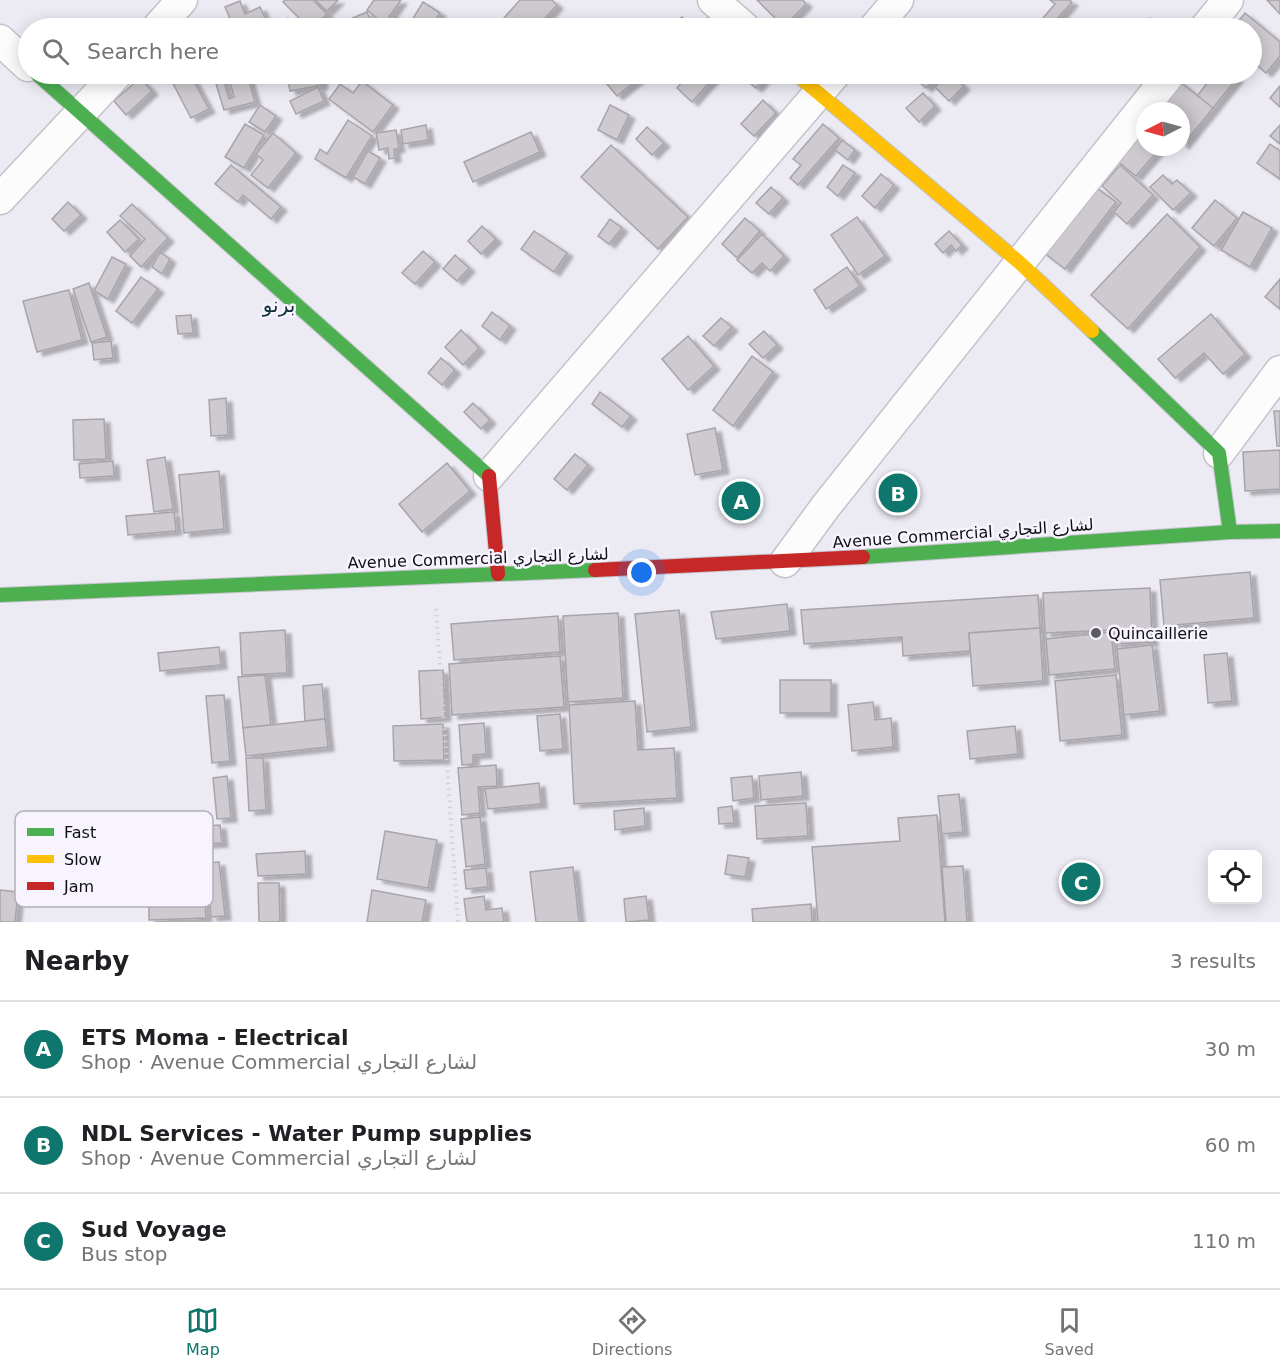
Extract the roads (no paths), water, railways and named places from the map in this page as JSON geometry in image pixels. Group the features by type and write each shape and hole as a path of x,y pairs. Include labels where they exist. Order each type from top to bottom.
{"street":[{"path":"166,18 182,0"},
{"path":"713,0 734,18"},
{"path":"883,18 898,0"},
{"path":"1213,18 1228,0"},
{"path":"0,40 18,57"},
{"path":"48,84 489,476 498,574"},
{"path":"0,199 108,84"},
{"path":"489,476 825,84"},
{"path":"827,84 1219,453 1230,532"},
{"path":"784,562 826,506 1162,84"},
{"path":"1219,453 1280,371"},
{"name":"Avenue Commercial لشارع التجاري","path":"0,595 784,562 1230,532 1280,531"}],"place":[{"name":"NDL Services - Water Pump supplies","path":"898,493"},
{"name":"ETS Moma - Electrical","path":"741,501"},
{"name":"Quincaillerie","path":"1096,633"},
{"name":"Sud Voyage","path":"1081,882"}],"district":[{"name":"برنو","path":"279,305"}]}
